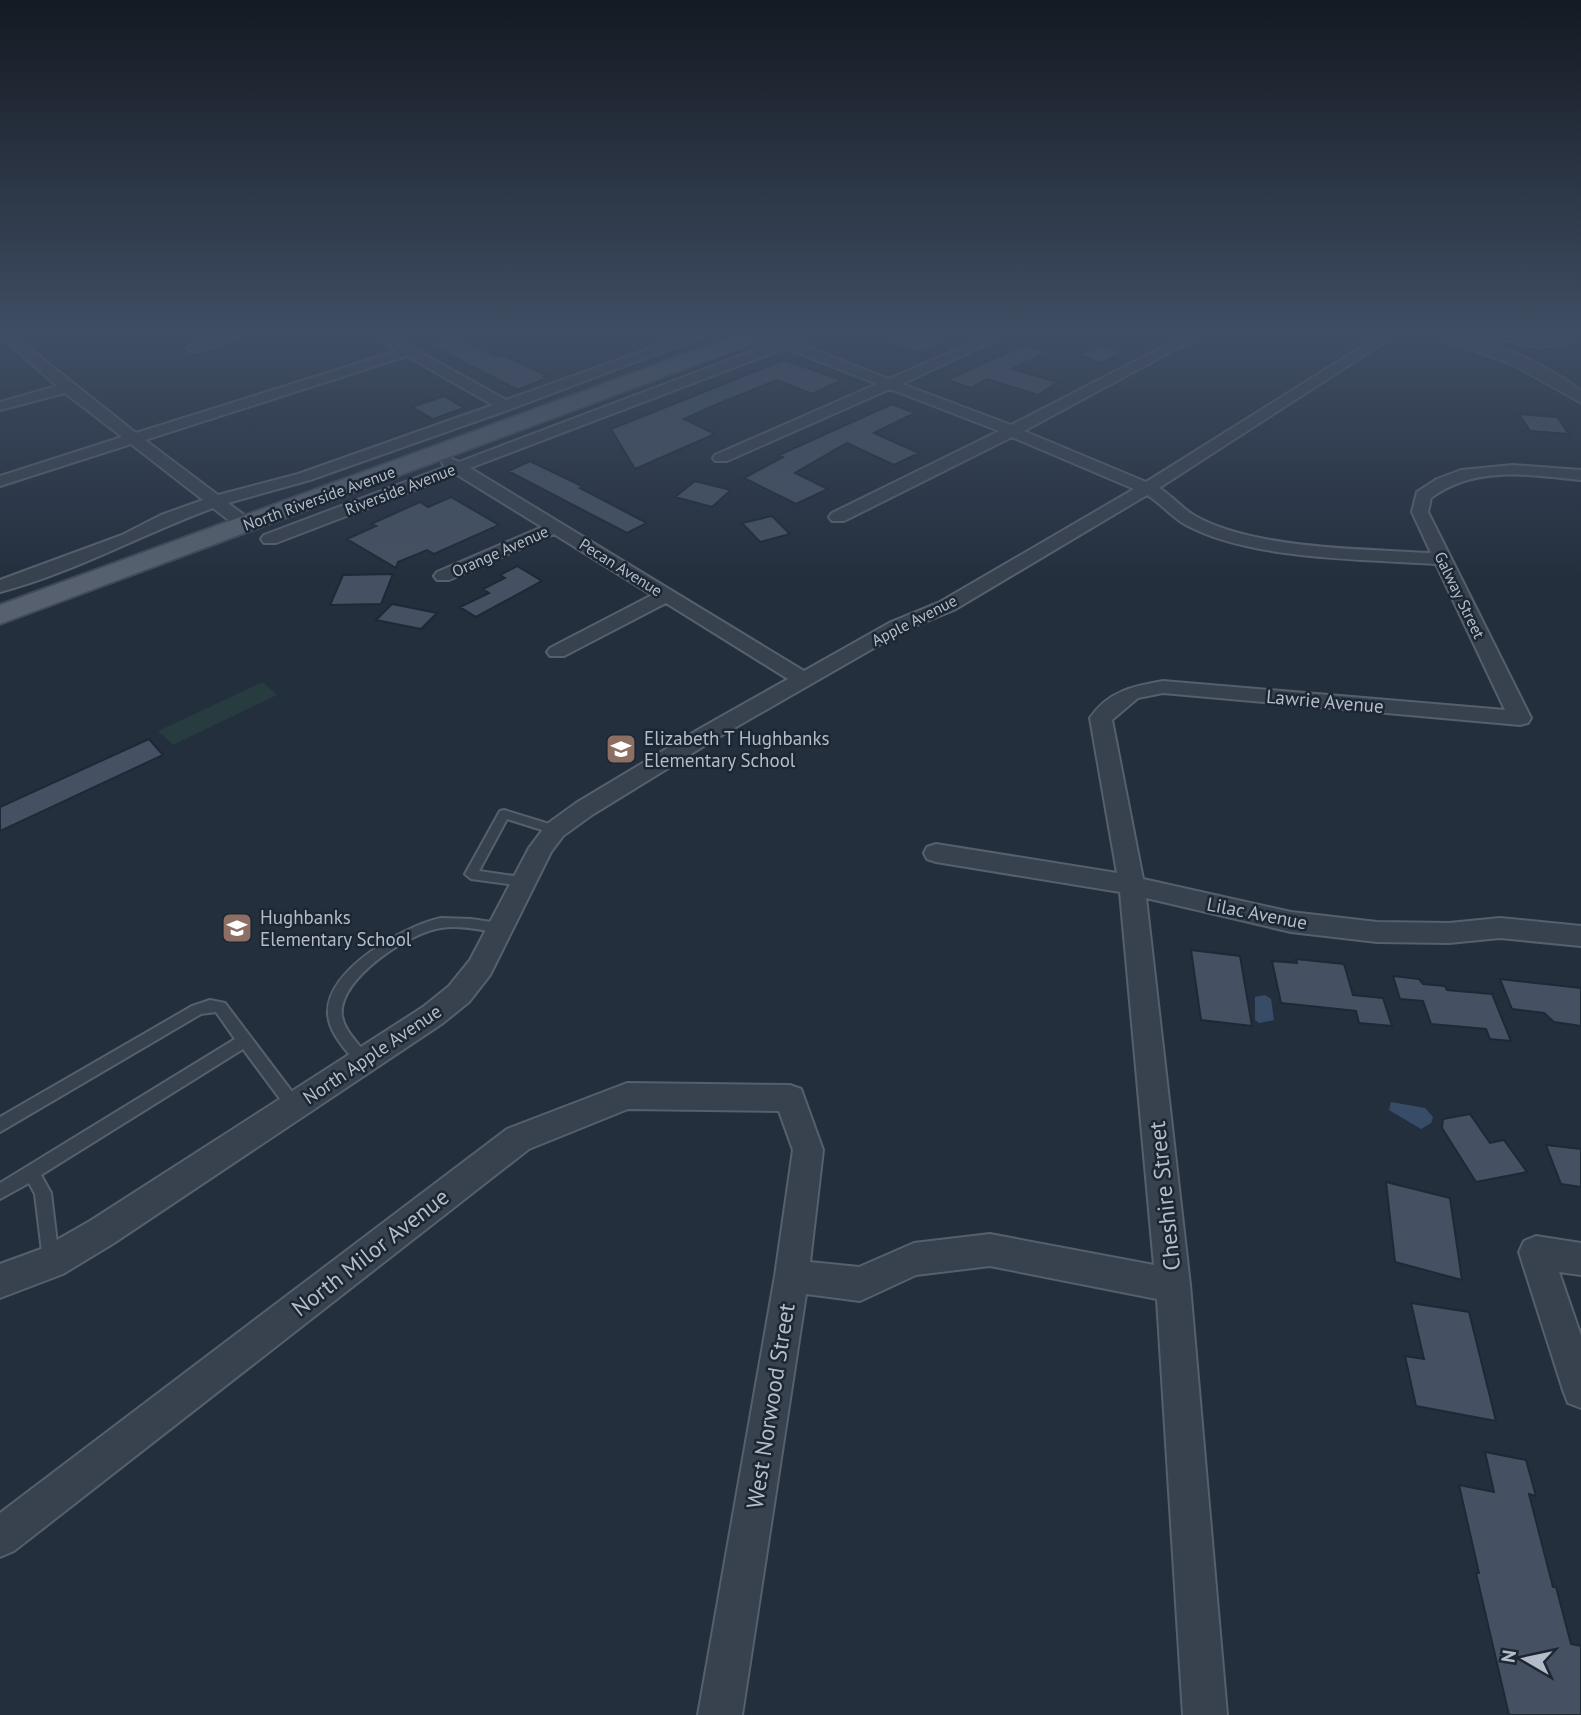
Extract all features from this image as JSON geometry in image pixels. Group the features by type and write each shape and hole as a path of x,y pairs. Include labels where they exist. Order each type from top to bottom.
{"main road":[{"name":"North Riverside Avenue","path":"0,615 246,526 447,461 558,416"}],"street":[{"path":"104,416 246,526"},
{"path":"0,481 203,416"},
{"name":"North Riverside Avenue","path":"0,586 128,539 167,519 212,502 304,477 477,416"},
{"name":"Riverside Avenue","path":"270,539 447,461 577,416"},
{"path":"721,458 814,416"},
{"path":"973,416 1147,488 1163,496 1189,520 1224,535 1312,551 1443,559"},
{"path":"838,517 1041,416"},
{"path":"1147,488 1261,416"},
{"name":"Pecan Avenue","path":"447,461 804,680"},
{"name":"Galway Street","path":"1520,719 1420,512 1423,496 1445,481 1470,474 1509,470 1581,475"},
{"name":"Apple Avenue","path":"709,733 898,626 947,606 1147,488"},
{"name":"Orange Avenue","path":"443,576 556,527"},
{"path":"557,652 667,595"},
{"name":"Lawrie Avenue","path":"1131,693 1163,687 1520,719"},
{"name":"Cheshire Street","path":"1131,693 1101,718 1132,885 1173,1285 1206,1715"},
{"name":"North Apple Avenue","path":"0,1281 51,1262 433,1015 458,994 480,967 541,848 555,830 709,733"},
{"name":"Lilac Avenue","path":"936,853 1132,885 1291,922 1377,932 1449,933 1500,928 1581,936"},
{"name":"North Milor Avenue","path":"0,1537 517,1139 627,1096 790,1098"},
{"name":"West Norwood Street","path":"720,1715 792,1276 808,1150 790,1098"},
{"path":"792,1276 860,1284 914,1259 990,1250 1173,1285"},
{"path":"1581,1259 1536,1252 1581,1390"}],"lane":[{"path":"524,881 471,874 504,814 555,830"},
{"path":"363,1061 339,1029 335,1011 344,984 357,970 419,928 440,923 470,923 500,928"},
{"path":"0,1125 197,1010 210,1006 220,1007 294,1106"},
{"path":"0,1192 245,1040"},
{"path":"32,1172 43,1193 51,1262"}],"green space":[{"path":"263,682 277,695 173,745 158,731"}],"water":[{"path":"1265,995 1271,999 1274,1020 1259,1023 1255,1020 1255,997"},
{"path":"1391,1102 1425,1108 1433,1117 1431,1123 1421,1129 1389,1110"}],"building":[{"path":"644,416 691,416 684,419 715,434 635,469 611,429"},
{"path":"865,416 909,416 874,433 919,453 894,465 847,443 795,473 828,489 796,504 744,478 783,457 779,455"},
{"path":"1520,416 1557,417 1569,434 1530,431"},
{"path":"530,461 582,486 580,488 647,523 627,533 508,471"},
{"path":"695,481 731,490 712,507 675,497"},
{"path":"451,497 499,525 434,554 427,550 398,562 396,568 347,539 376,526 371,524 420,502 428,507"},
{"path":"772,516 790,534 760,542 742,523"},
{"path":"517,566 542,581 476,617 460,607 489,593 483,589 505,578 500,575"},
{"path":"393,574 381,604 330,605 343,575"},
{"path":"392,604 437,613 421,629 376,620"},
{"path":"149,739 163,755 0,831 0,807"},
{"path":"1191,950 1240,956 1252,1026 1201,1020"},
{"path":"1296,959 1344,964 1353,995 1383,998 1392,1026 1359,1023 1356,1011 1281,1003 1272,961 1297,963"},
{"path":"1393,976 1419,979 1423,984 1445,986 1447,990 1492,994 1511,1041 1490,1039 1486,1029 1431,1024 1423,1001 1400,999"},
{"path":"1500,979 1581,988 1581,1026 1554,1022 1544,1013 1512,1009"},
{"path":"1470,1114 1490,1143 1504,1140 1527,1172 1476,1182 1442,1128 1443,1119"},
{"path":"1546,1145 1581,1149 1581,1187 1561,1184"},
{"path":"1386,1182 1450,1198 1462,1280 1395,1262"},
{"path":"1411,1303 1469,1312 1496,1421 1416,1406 1405,1356 1424,1359"},
{"path":"1485,1452 1526,1460 1536,1496 1529,1494 1553,1587 1556,1587 1571,1644 1581,1646 1581,1715 1509,1715 1459,1485 1494,1492"}],"place":[{"name":"Elizabeth T Hughbanks Elementary School","path":"621,749"},
{"name":"Hughbanks Elementary School","path":"237,928"}]}
